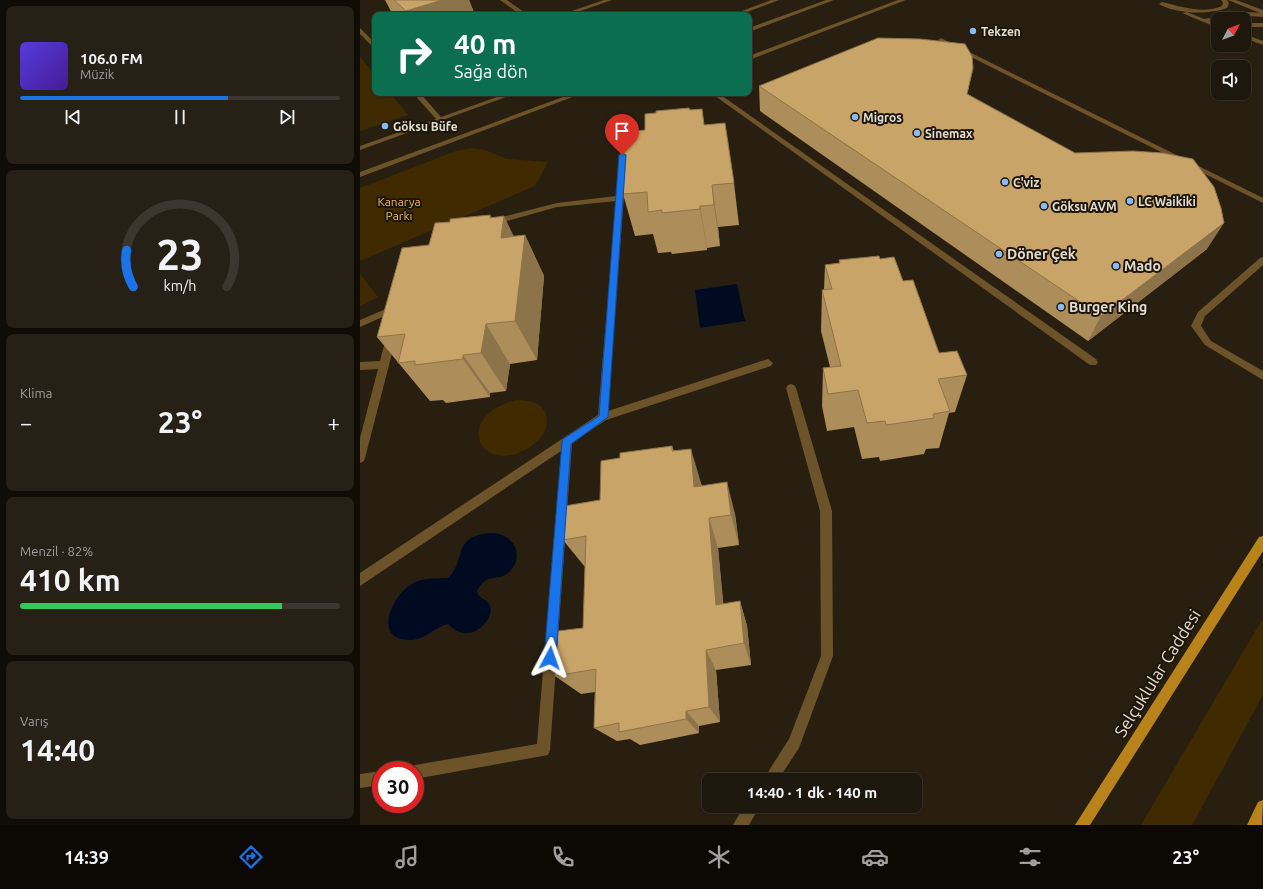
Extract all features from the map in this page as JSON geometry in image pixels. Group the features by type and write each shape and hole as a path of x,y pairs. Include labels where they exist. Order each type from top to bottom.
{"main road":[{"name":"Selçuklular Caddesi","path":"1082,825 1263,541"},
{"path":"1254,825 1263,807"}],"street":[{"path":"503,0 521,12"},
{"path":"572,12 609,0"},
{"path":"742,12 776,0"},
{"path":"752,29 831,0"},
{"path":"752,57 903,0"},
{"path":"1211,23 1159,3 1186,9 1213,11 1225,7 1226,3 1224,0"},
{"path":"1231,0 1263,14"},
{"path":"1201,19 1224,18 1248,14 1263,14"},
{"path":"1251,24 1263,25"},
{"path":"360,30 372,44"},
{"path":"1251,39 1263,43"},
{"path":"941,40 1263,201"},
{"path":"419,96 440,119"},
{"path":"360,148 505,96"},
{"path":"360,175 572,96"},
{"path":"718,96 1093,362"},
{"path":"603,417 622,155"},
{"path":"482,226 503,218 557,205 620,198"},
{"path":"1263,260 1201,314 1196,326 1208,343 1263,376"},
{"path":"360,324 400,303 360,458"},
{"path":"360,580 603,417 768,363"},
{"path":"360,366 384,365"},
{"path":"775,773 794,743 826,656 826,511 791,388"},
{"path":"424,770 543,750 567,442"},
{"path":"360,781 372,779"},
{"path":"740,825 748,813"}],"green space":[{"path":"360,57 372,71 372,96 392,96 408,115 360,131"},
{"name":"Kanarya Parkı","path":"472,148 485,150 507,159 548,162 535,186 360,261 360,188 456,151"},
{"path":"360,274 378,297 360,306"},
{"path":"516,400 532,402 541,406 546,415 547,421 543,434 534,444 516,454 501,456 488,452 481,443 479,432 483,420 495,409"},
{"path":"1263,618 1263,695 1192,825 1141,825"}],"water":[{"path":"737,284 745,321 700,328 695,290"},
{"path":"492,533 508,538 515,547 517,555 513,568 507,574 487,580 477,591 479,596 489,604 491,609 488,618 481,627 472,632 462,633 452,628 448,624 422,638 412,640 399,639 392,633 389,626 389,616 399,596 406,588 423,579 448,578 454,571 465,544 470,539 479,535"}],"building":[{"path":"394,0 442,0 406,11"},
{"name":"Göksu AVM","path":"878,38 920,39 965,44 972,56 973,68 967,94 1075,153 1133,151 1163,153 1193,159 1214,187 1224,223 1101,316 759,86"},
{"path":"689,108 690,110 702,109 704,125 725,123 734,183 712,185 714,205 700,206 700,209 662,213 662,210 648,212 647,192 623,194 624,132 645,130 645,114 656,113 656,111"},
{"path":"490,215 490,218 504,216 501,238 525,235 515,321 486,324 481,353 463,355 463,359 415,365 415,361 398,363 405,334 377,337 402,248 429,245 435,223 450,222 450,219"},
{"path":"879,256 880,259 894,257 903,281 913,280 939,353 957,351 967,375 938,379 950,411 933,414 934,418 886,425 885,421 867,423 858,390 828,394 823,368 841,366 822,290 832,289 825,265 840,263 839,260"},
{"path":"672,446 672,451 691,449 694,487 727,482 731,515 709,518 716,605 740,601 744,643 706,650 709,707 686,711 686,719 619,732 619,723 594,728 596,669 555,676 558,631 583,628 586,536 563,540 565,506 600,500 601,461 620,458 620,453"}],"place":[{"name":"Tekzen","path":"973,31"},
{"name":"Migros","path":"855,117"},
{"name":"Göksu Büfe","path":"385,126"},
{"name":"Sinemax","path":"917,133"},
{"name":"C'viz","path":"1005,182"},
{"name":"LC Waikiki","path":"1130,201"},
{"name":"Göksu AVM","path":"1044,206"},
{"name":"Döner Çek","path":"999,254"},
{"name":"Mado","path":"1116,266"},
{"name":"Burger King","path":"1061,307"}],"route":[{"path":"550,658 567,442 603,417 622,155"}]}
